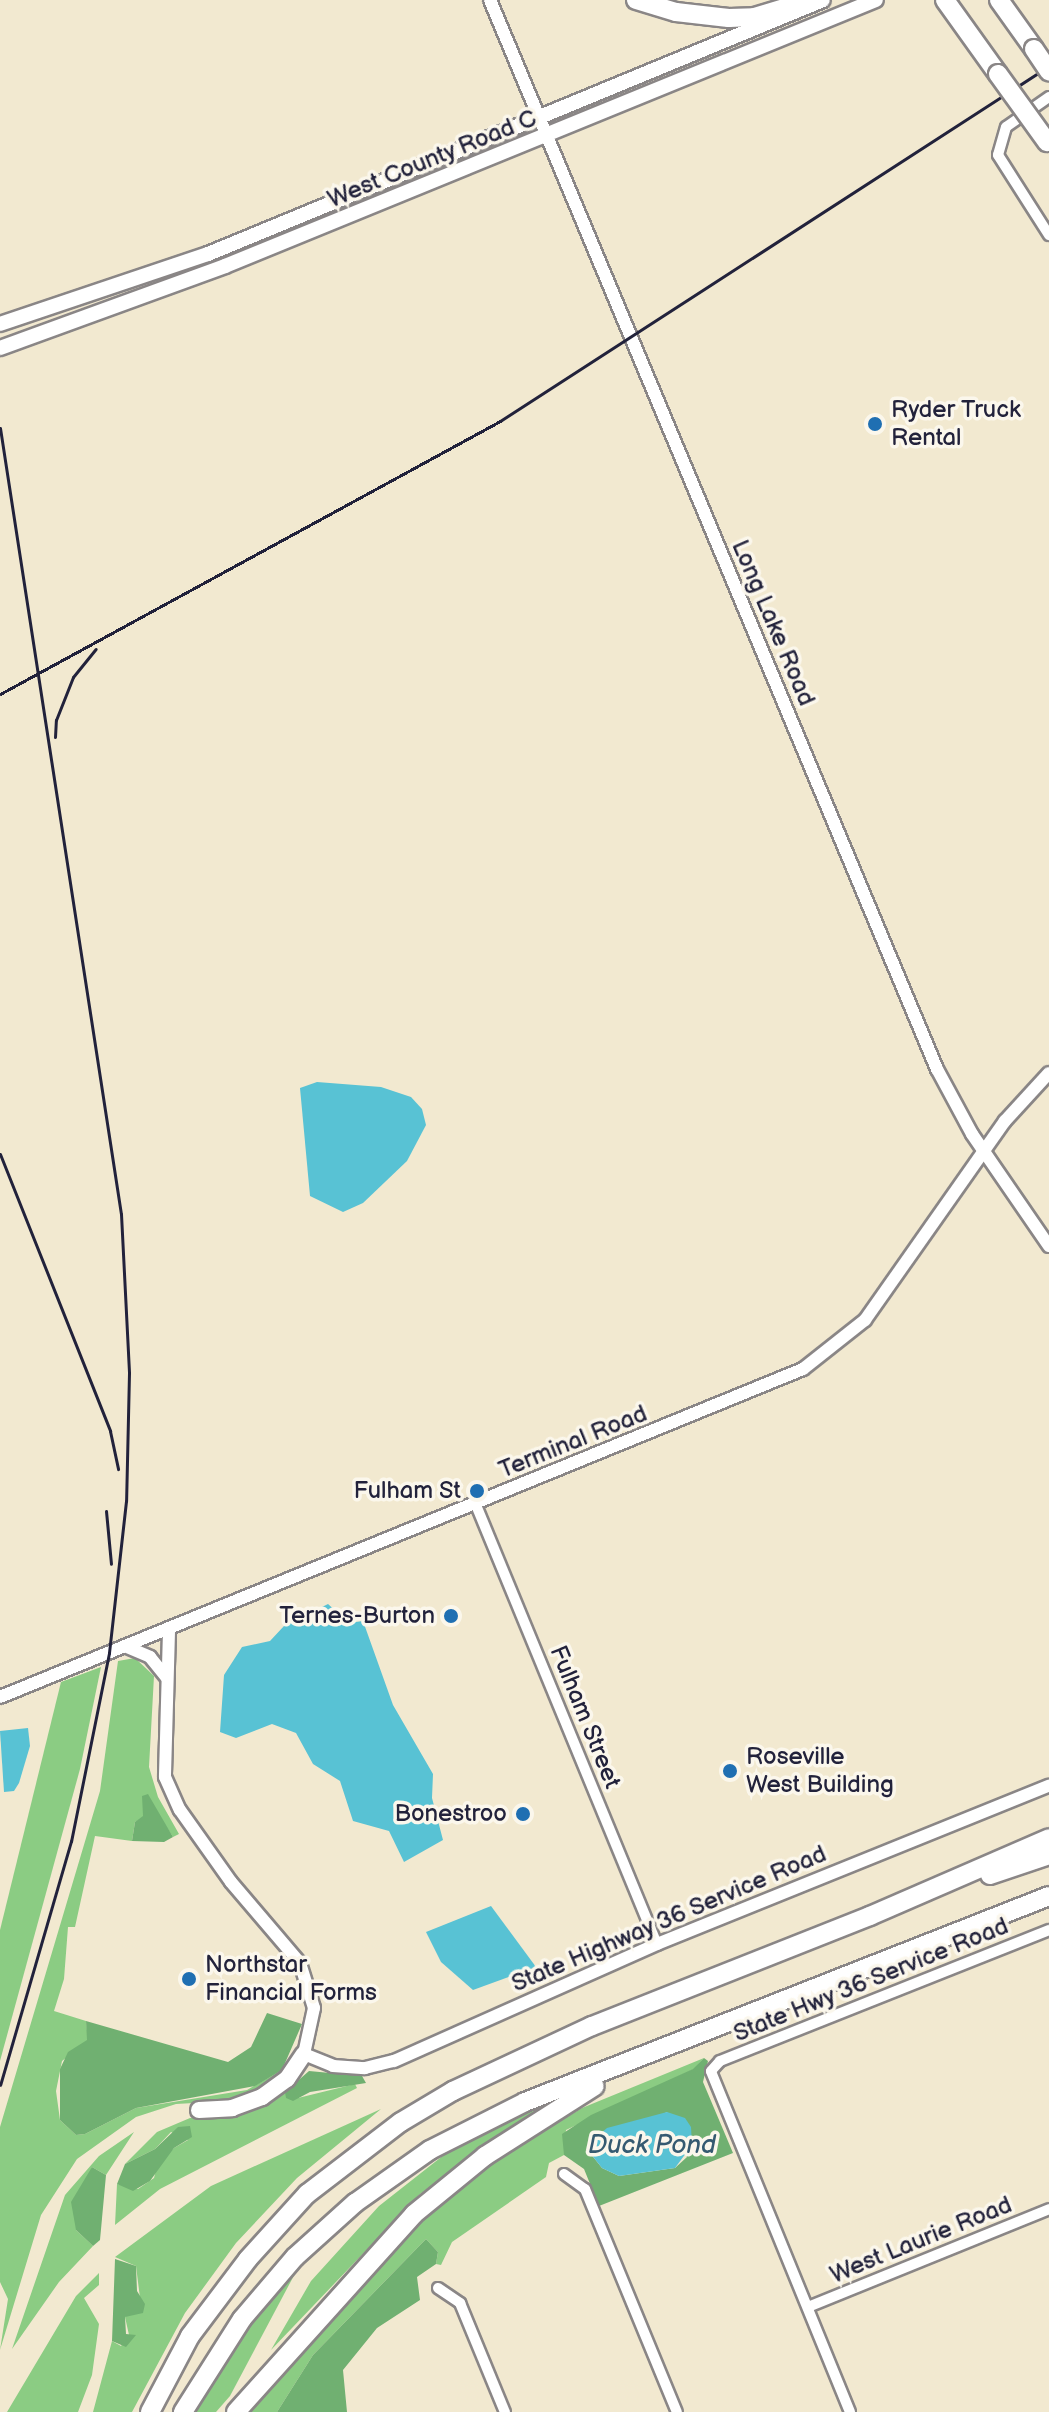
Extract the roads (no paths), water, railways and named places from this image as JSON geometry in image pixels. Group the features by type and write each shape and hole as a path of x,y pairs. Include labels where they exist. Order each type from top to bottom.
{"highway":[{"path":"636,0 676,12 729,18 754,17 811,0"},
{"path":"999,0 1049,71"},
{"path":"947,2 1048,143"},
{"path":"150,2412 190,2336 225,2287 307,2194 368,2144 453,2091 592,2026 870,1916 1049,1838"},
{"path":"870,1916 1049,1855"},
{"path":"183,2412 216,2356 264,2292 328,2225 391,2175 525,2102 676,2046 1049,1896"},
{"path":"236,2412 381,2247 449,2184 561,2104 676,2046"},
{"path":"199,2110 232,2108 262,2097 287,2079 304,2054"}],"main road":[{"name":"West County Road C","path":"0,324 177,264 823,0"},
{"name":"West County Road C","path":"0,348 184,282 876,0"},
{"path":"177,264 184,282"}],"street":[{"name":"Long Lake Road","path":"490,0 937,1069 984,1152 1049,1246"},
{"path":"1049,97 1006,127 998,155 1049,235"},
{"name":"Terminal Road","path":"0,1697 775,1384 825,1355 884,1296 984,1152 1024,1098 1049,1073"},
{"name":"Fulham Street","path":"476,1505 657,1944"},
{"path":"169,1631 165,1777 180,1810 213,1858 300,1963 314,2008 304,2054"},
{"path":"127,1647 150,1657 167,1678"},
{"name":"State Highway 36 Service Road","path":"304,2054 349,2069 381,2066 657,1944 1049,1786"},
{"name":"State Hwy 36 Service Road","path":"808,2307 711,2071 720,2061 1049,1930"},
{"path":"564,2174 585,2189 677,2412"},
{"name":"West Laurie Road","path":"808,2307 1049,2209"},
{"path":"438,2288 460,2303 505,2412"},
{"path":"808,2307 850,2412"}],"water":[{"path":"317,1082 381,1087 411,1097 422,1109 426,1125 407,1161 363,1203 343,1212 310,1196 300,1088"},
{"path":"328,1604 349,1623 363,1621 393,1705 433,1774 432,1798 443,1840 404,1862 389,1831 353,1821 340,1781 313,1764 296,1733 272,1724 236,1738 220,1732 224,1675 242,1647 270,1641 284,1626"},
{"path":"28,1728 30,1746 19,1783 14,1791 4,1792 0,1731"},
{"path":"491,1906 536,1967 473,1990 441,1962 426,1932"},
{"name":"Duck Pond","path":"667,2112 685,2118 691,2127 692,2145 675,2168 619,2176 602,2168 590,2153 594,2139 607,2128"}],"railway":[{"path":"0,694 500,421 1049,66"},
{"path":"0,428 121,1214 129,1373 126,1501 109,1653 71,1841 0,2085"},
{"path":"55,737 56,720 73,677 96,649"},
{"path":"0,1154 110,1431 118,1469"},
{"path":"106,1511 111,1564"}],"place":[{"name":"Ryder Truck Rental","path":"875,424"},
{"name":"Fulham St","path":"477,1491"},
{"name":"Ternes-Burton","path":"451,1616"},
{"name":"Roseville West Building","path":"730,1771"},
{"name":"Bonestroo","path":"523,1814"},
{"name":"Northstar Financial Forms","path":"189,1979"}]}
